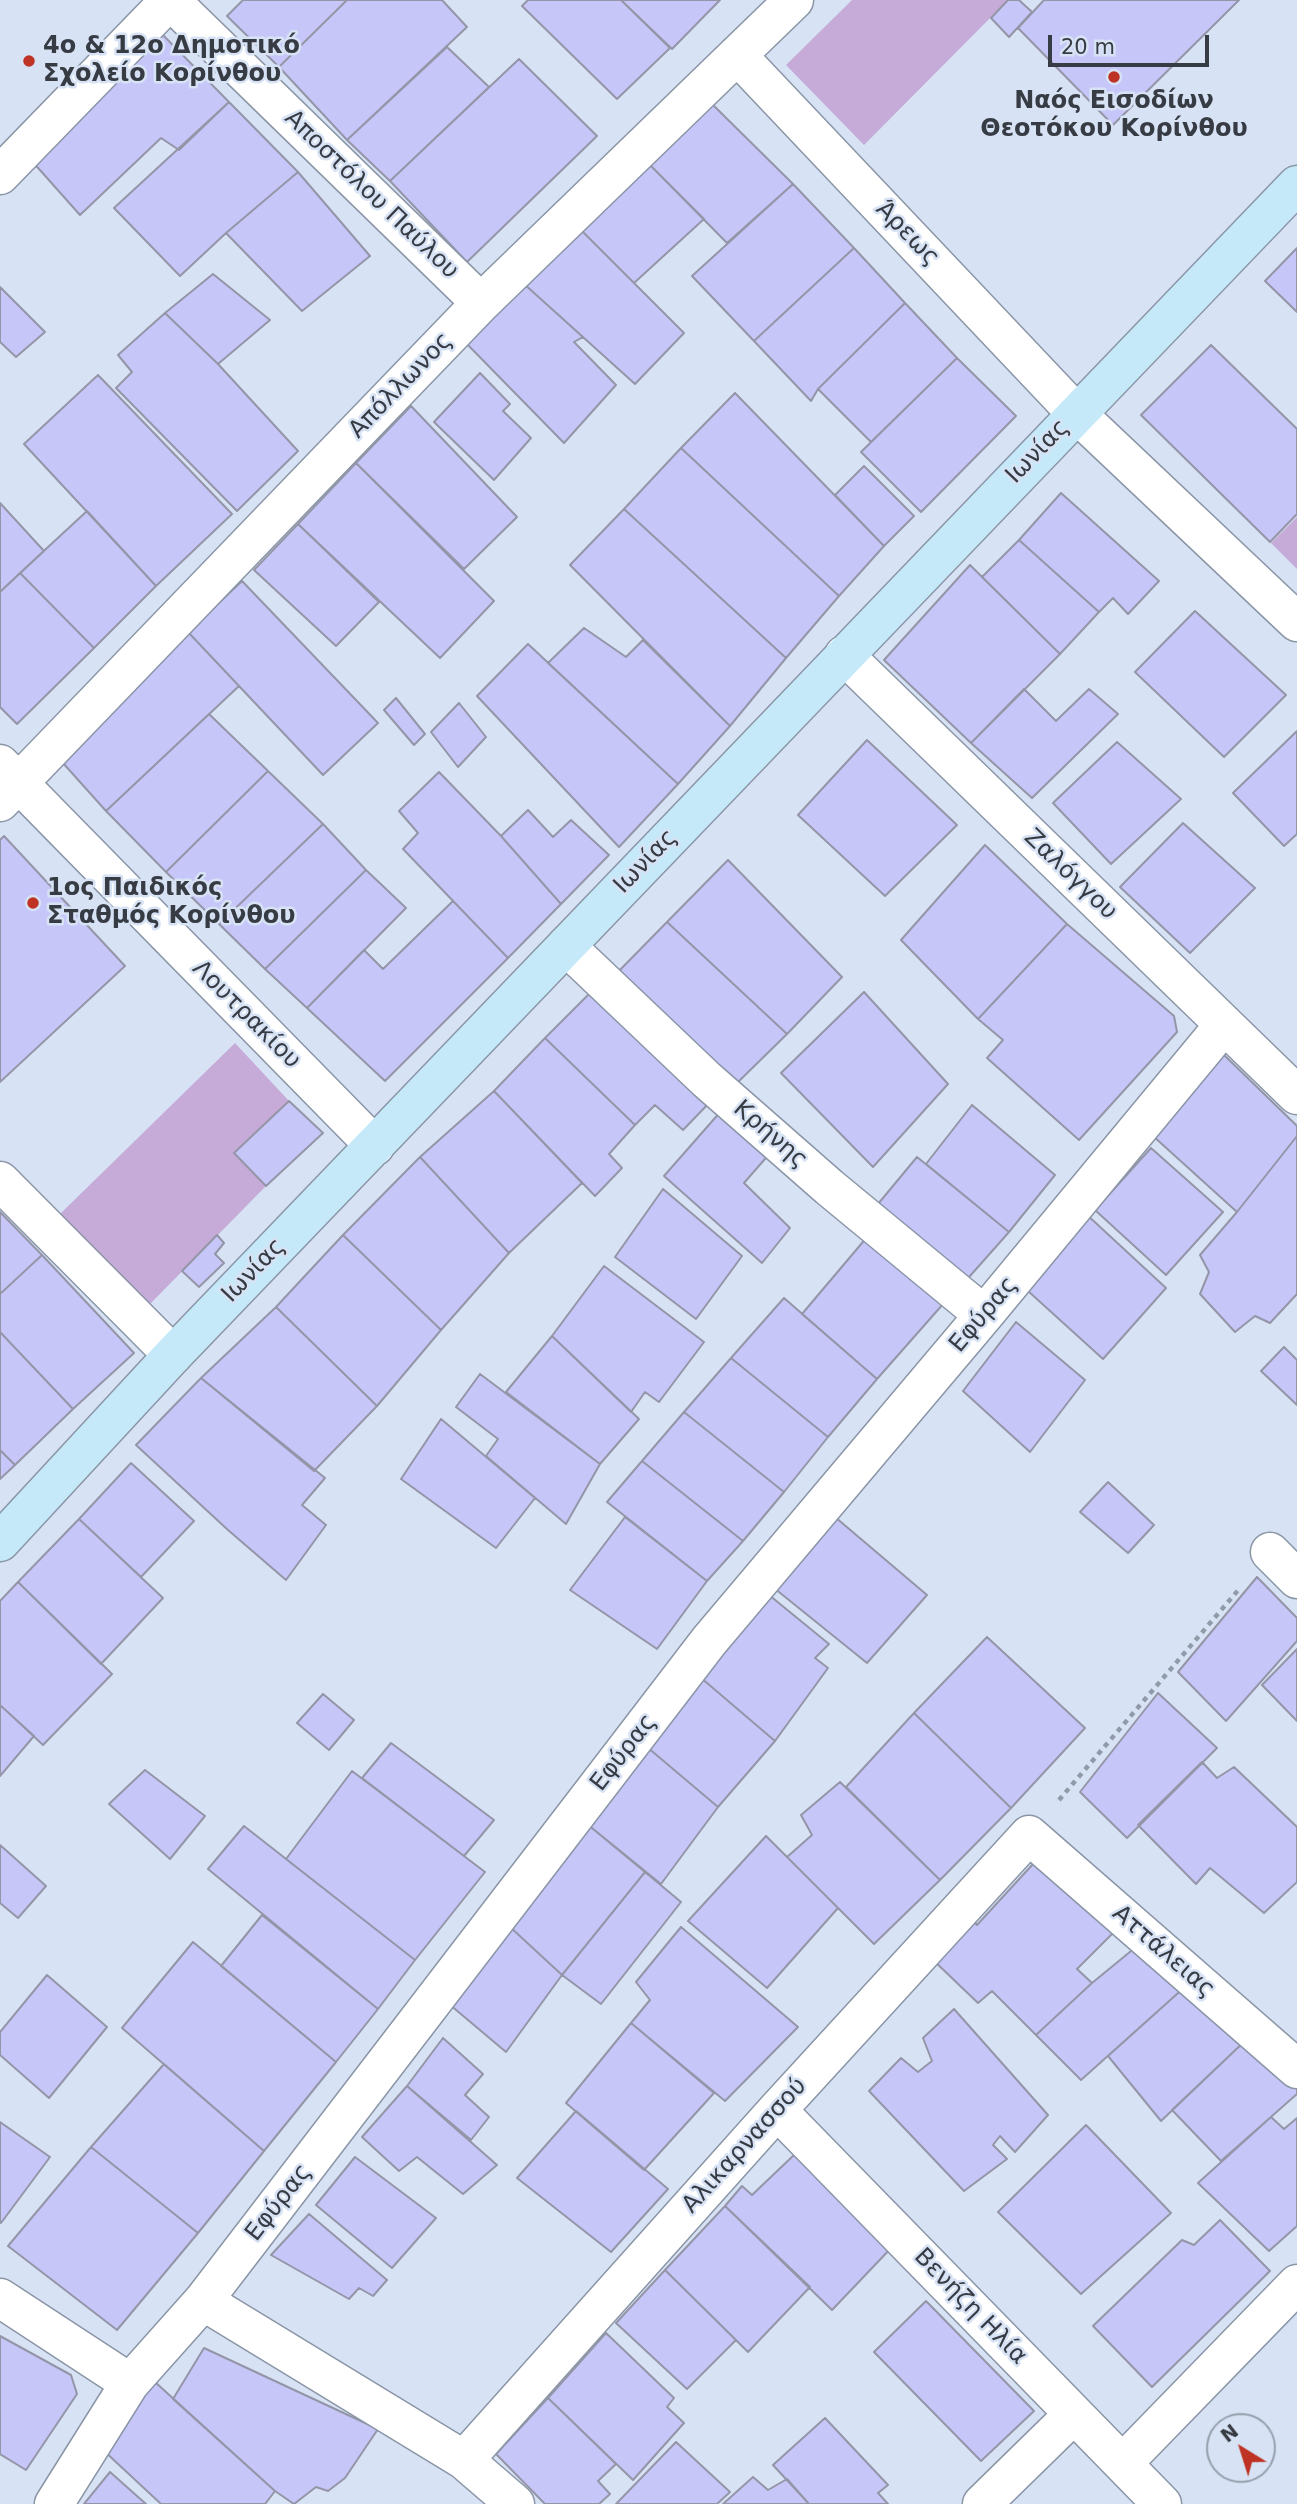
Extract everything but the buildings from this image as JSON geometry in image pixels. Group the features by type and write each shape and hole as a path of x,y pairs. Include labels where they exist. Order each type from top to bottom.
{"street":[{"path":"0,175 170,0"},
{"name":"Αποστόλου Παύλου","path":"170,0 481,303"},
{"name":"Απόλλωνος","path":"6,783 481,303 794,0"},
{"name":"Άρεως","path":"737,55 1076,412 1297,622"},
{"name":"Ιωνίας","path":"0,1542 173,1355 1076,412 1297,185"},
{"name":"Ζαλόγγου","path":"844,655 1297,1095"},
{"name":"Λουτρακίου","path":"6,783 375,1146"},
{"name":"Κρήνης","path":"566,946 707,1080 984,1315"},
{"name":"Εφύρας","path":"54,2504 130,2383 203,2301 709,1642 1224,1025"},
{"path":"0,1181 173,1355"},
{"path":"1270,1552 1297,1578"},
{"name":"Αττάλειας","path":"1029,1835 1297,2069"},
{"name":"Αλικαρνασσού","path":"464,2460 777,2110 1029,1835"},
{"name":"Βενήζη Ηλία","path":"777,2110 1162,2504"},
{"path":"1123,2463 1297,2284"},
{"path":"0,2298 130,2383"},
{"path":"203,2301 464,2460 515,2504"},
{"path":"982,2504 1074,2414"}],"path":[{"path":"1029,1835 1270,1552"}],"shaded area":[{"path":"852,0 1008,0 864,145 786,65"},
{"path":"1297,517 1297,569 1271,543"},
{"path":"235,1043 289,1101 235,1153 266,1186 150,1304 60,1214"}],"place":[{"name":"4ο & 12ο Δημοτικό Σχολείο Κορίνθου","path":"29,61"},
{"name":"Ναός Εισοδίων Θεοτόκου Κορίνθου","path":"1114,77"},
{"name":"1ος Παιδικός Σταθμός Κορίνθου","path":"33,903"}]}
